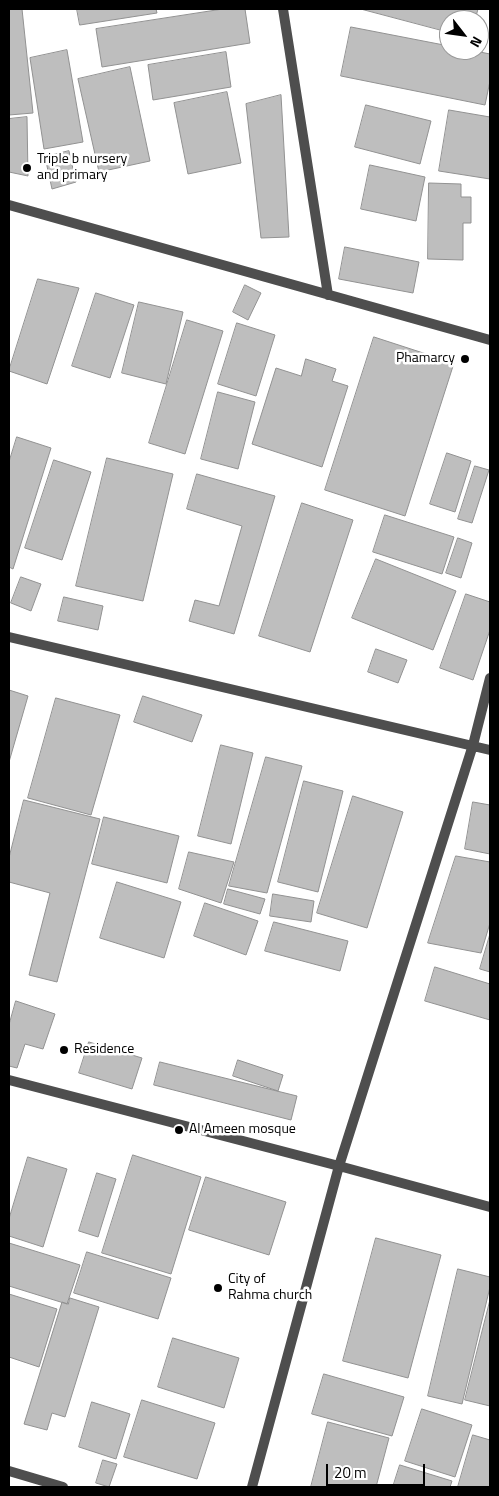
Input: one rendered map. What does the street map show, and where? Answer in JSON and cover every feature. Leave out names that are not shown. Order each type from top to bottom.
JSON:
[{"type":"street","points":[[283,9],[328,295]]},
{"type":"street","points":[[9,205],[490,340]]},
{"type":"street","points":[[9,637],[490,750]]},
{"type":"street","points":[[252,1487],[339,1166],[473,745],[490,678]]},
{"type":"street","points":[[9,1080],[490,1207]]},
{"type":"street","points":[[9,1471],[63,1487]]},
{"type":"building","points":[[9,9],[22,9],[33,113],[9,115]]},
{"type":"building","points":[[77,9],[156,9],[157,13],[80,25]]},
{"type":"building","points":[[223,9],[245,9],[250,43],[102,67],[96,29]]},
{"type":"building","points":[[361,9],[478,9],[439,10],[439,29]]},
{"type":"building","points":[[351,27],[439,44],[439,60],[489,60],[490,54],[490,81],[485,105],[341,76]]},
{"type":"building","points":[[67,50],[83,142],[44,149],[30,58]]},
{"type":"building","points":[[226,52],[231,87],[153,100],[148,65]]},
{"type":"building","points":[[130,67],[150,161],[99,172],[78,79]]},
{"type":"building","points":[[227,92],[241,163],[188,174],[174,103]]},
{"type":"building","points":[[281,95],[289,237],[261,238],[246,104]]},
{"type":"building","points":[[366,105],[431,121],[420,164],[355,147]]},
{"type":"building","points":[[449,110],[490,117],[490,179],[439,171]]},
{"type":"building","points":[[27,117],[28,176],[9,172],[9,119]]},
{"type":"building","points":[[69,151],[76,182],[52,189],[45,157]]},
{"type":"building","points":[[370,165],[425,177],[416,221],[361,209]]},
{"type":"building","points":[[429,183],[461,184],[461,197],[471,197],[471,223],[463,223],[463,260],[428,259]]},
{"type":"building","points":[[345,247],[419,262],[413,293],[339,279]]},
{"type":"building","points":[[38,279],[79,288],[47,384],[9,371]]},
{"type":"building","points":[[245,285],[261,293],[248,320],[233,312]]},
{"type":"building","points":[[96,293],[134,305],[110,378],[72,366]]},
{"type":"building","points":[[139,302],[183,312],[166,384],[122,373]]},
{"type":"building","points":[[187,320],[223,331],[185,454],[149,443]]},
{"type":"building","points":[[237,323],[275,335],[256,396],[218,384]]},
{"type":"building","points":[[374,337],[454,363],[405,516],[325,490]]},
{"type":"building","points":[[306,359],[336,369],[332,381],[348,386],[322,467],[252,444],[276,368],[301,376]]},
{"type":"building","points":[[218,392],[255,402],[238,469],[201,459]]},
{"type":"building","points":[[17,437],[51,448],[13,569],[9,567],[9,462]]},
{"type":"building","points":[[447,453],[471,461],[455,512],[430,504]]},
{"type":"building","points":[[107,458],[173,474],[143,601],[76,586]]},
{"type":"building","points":[[54,460],[91,472],[62,560],[25,548]]},
{"type":"building","points":[[475,466],[489,470],[472,523],[458,519]]},
{"type":"building","points":[[197,474],[275,496],[234,634],[189,621],[195,600],[219,606],[242,526],[187,509]]},
{"type":"building","points":[[302,503],[353,520],[310,652],[259,636]]},
{"type":"building","points":[[385,515],[454,537],[442,574],[373,552]]},
{"type":"building","points":[[458,538],[472,543],[461,578],[446,573]]},
{"type":"building","points":[[376,559],[456,591],[433,650],[352,618]]},
{"type":"building","points":[[21,577],[41,584],[31,611],[11,603]]},
{"type":"building","points":[[466,594],[490,602],[490,630],[473,680],[440,668]]},
{"type":"building","points":[[64,597],[103,606],[98,630],[58,621]]},
{"type":"building","points":[[376,649],[407,660],[398,683],[368,672]]},
{"type":"building","points":[[9,690],[28,696],[9,762]]},
{"type":"building","points":[[143,696],[202,715],[192,742],[134,722]]},
{"type":"building","points":[[56,698],[120,715],[91,815],[28,798]]},
{"type":"building","points":[[221,745],[253,753],[231,844],[198,836]]},
{"type":"building","points":[[266,757],[302,766],[267,893],[229,886]]},
{"type":"building","points":[[304,781],[343,791],[318,892],[278,882]]},
{"type":"building","points":[[353,796],[403,812],[367,928],[317,913]]},
{"type":"building","points":[[24,800],[100,819],[57,982],[29,975],[50,893],[9,882],[9,858]]},
{"type":"building","points":[[473,802],[490,805],[490,854],[465,849]]},
{"type":"building","points":[[104,817],[179,836],[167,883],[92,864]]},
{"type":"building","points":[[189,852],[234,862],[221,903],[179,889]]},
{"type":"building","points":[[456,856],[490,862],[490,923],[481,953],[428,943]]},
{"type":"building","points":[[117,882],[181,902],[164,958],[100,938]]},
{"type":"building","points":[[228,889],[265,899],[260,914],[224,904]]},
{"type":"building","points":[[273,894],[314,901],[311,922],[270,916]]},
{"type":"building","points":[[205,903],[258,921],[246,955],[194,936]]},
{"type":"building","points":[[274,922],[348,941],[340,971],[265,951]]},
{"type":"building","points":[[490,934],[490,972],[480,969]]},
{"type":"building","points":[[435,967],[490,984],[490,1020],[425,1001]]},
{"type":"building","points":[[16,1001],[55,1014],[43,1049],[25,1044],[17,1068],[9,1066],[9,1025]]},
{"type":"building","points":[[89,1042],[142,1058],[132,1089],[79,1073]]},
{"type":"building","points":[[238,1060],[283,1075],[278,1091],[233,1076]]},
{"type":"building","points":[[160,1062],[297,1096],[291,1120],[154,1085]]},
{"type":"building","points":[[133,1155],[201,1177],[171,1274],[102,1253]]},
{"type":"building","points":[[28,1157],[67,1169],[43,1247],[9,1236],[9,1219]]},
{"type":"building","points":[[97,1173],[116,1179],[98,1237],[79,1231]]},
{"type":"building","points":[[206,1177],[286,1202],[269,1255],[189,1230]]},
{"type":"building","points":[[376,1238],[441,1255],[408,1378],[343,1361]]},
{"type":"building","points":[[9,1243],[80,1265],[67,1304],[9,1286]]},
{"type":"building","points":[[87,1252],[171,1278],[158,1319],[74,1293]]},
{"type":"building","points":[[458,1269],[490,1277],[490,1287],[462,1404],[428,1396]]},
{"type":"building","points":[[9,1294],[57,1309],[39,1367],[9,1357]]},
{"type":"building","points":[[70,1298],[99,1307],[65,1417],[52,1413],[47,1430],[24,1424],[62,1302],[68,1304]]},
{"type":"building","points":[[490,1300],[490,1406],[465,1400]]},
{"type":"building","points":[[173,1338],[239,1358],[224,1408],[158,1387]]},
{"type":"building","points":[[324,1374],[404,1397],[392,1436],[312,1414]]},
{"type":"building","points":[[142,1400],[215,1423],[197,1479],[124,1457]]},
{"type":"building","points":[[92,1402],[130,1414],[116,1459],[79,1447]]},
{"type":"building","points":[[422,1409],[472,1425],[455,1477],[405,1461]]},
{"type":"building","points":[[328,1422],[389,1438],[376,1487],[311,1487]]},
{"type":"building","points":[[473,1435],[490,1440],[490,1487],[458,1487]]},
{"type":"building","points":[[103,1460],[117,1464],[109,1487],[96,1483]]},
{"type":"building","points":[[400,1465],[452,1481],[450,1487],[393,1487]]},
{"type":"place","name":"Triple b nursery and primary","points":[[27,168]]},
{"type":"place","name":"Phamarcy","points":[[465,359]]},
{"type":"place","name":"Residence","points":[[64,1050]]},
{"type":"place","name":"Al Ameen mosque","points":[[179,1130]]},
{"type":"place","name":"City of Rahma church","points":[[218,1288]]}]
